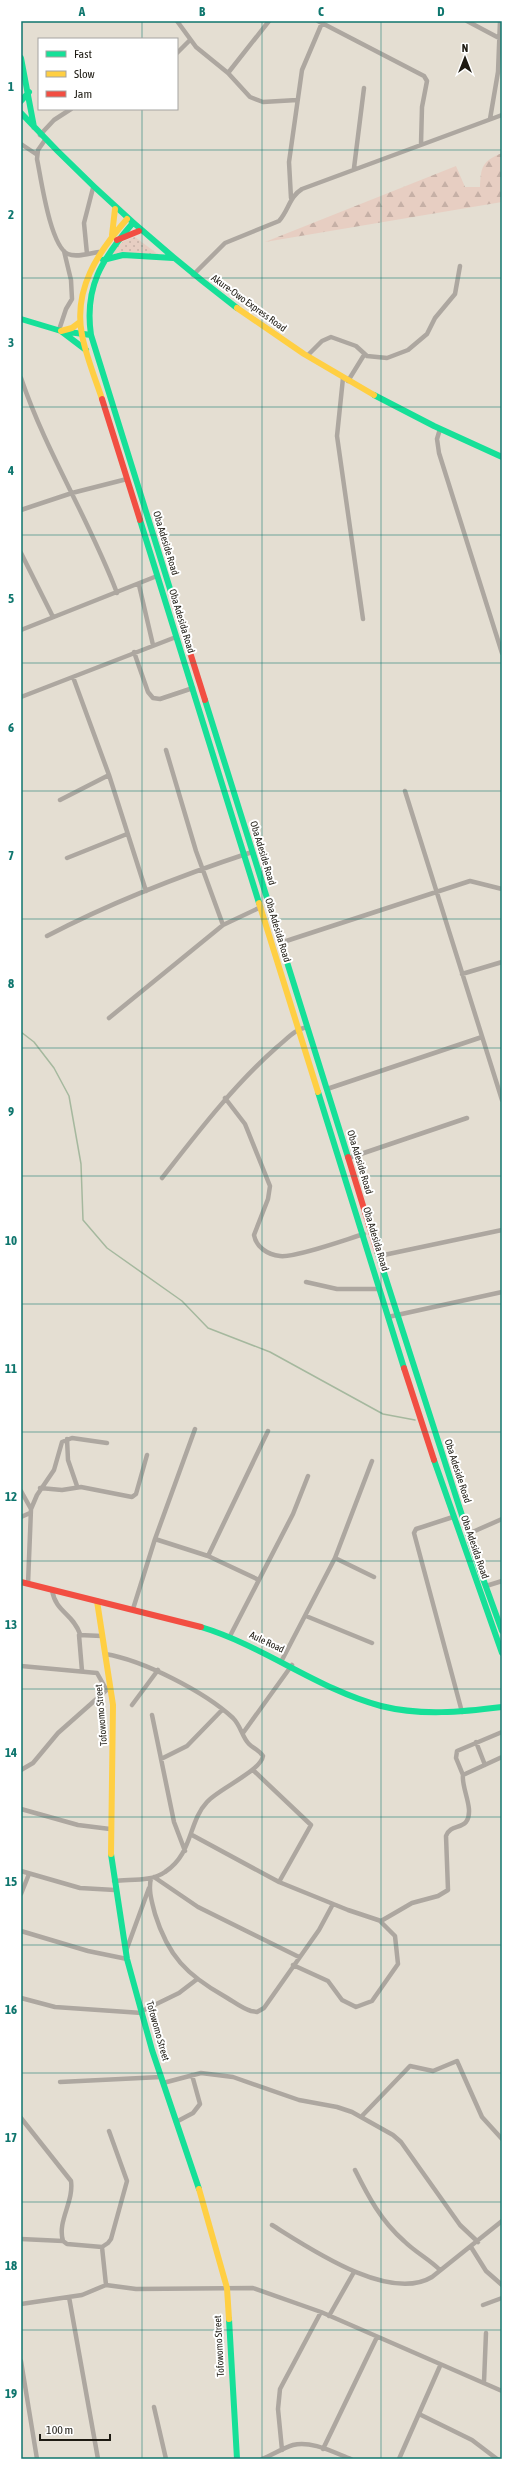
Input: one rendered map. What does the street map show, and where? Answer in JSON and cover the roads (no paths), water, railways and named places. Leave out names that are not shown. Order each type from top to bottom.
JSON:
[{"type":"main road","points":[[21,58],[29,92],[35,129]]},
{"type":"main road","points":[[21,101],[29,92]]},
{"type":"main road","name":"Akure-Owo Express Road","points":[[21,113],[40,135],[92,188],[140,231],[193,275],[266,328],[345,379],[440,429],[502,457]]},
{"type":"main road","points":[[112,234],[116,222],[115,209]]},
{"type":"main road","name":"Oba Adesida Road","points":[[129,221],[112,234],[99,252],[85,278],[80,302],[80,322],[86,351],[364,1234],[388,1317],[453,1517],[502,1653]]},
{"type":"main road","name":"Oba Adeside Road","points":[[129,221],[103,260],[95,276],[89,298],[88,319],[91,335],[397,1314],[452,1486],[502,1630]]},
{"type":"main road","points":[[117,240],[140,231]]},
{"type":"main road","points":[[103,260],[123,255],[173,258]]},
{"type":"main road","points":[[21,319],[60,330],[82,335],[91,335]]},
{"type":"main road","points":[[60,330],[72,328],[80,322]]},
{"type":"main road","points":[[60,330],[86,351]]},
{"type":"main road","points":[[206,729],[213,727]]},
{"type":"main road","points":[[444,1490],[452,1486]]},
{"type":"main road","name":"Aule Road","points":[[21,1582],[133,1609],[230,1636],[282,1660],[357,1698],[382,1706],[406,1711],[462,1712],[502,1707]]},
{"type":"main road","name":"Tofowomo Street","points":[[97,1601],[105,1654],[114,1759],[110,1829],[115,1890],[126,1951],[160,2077],[206,2210],[227,2288],[237,2459]]},
{"type":"street","points":[[177,21],[190,40],[228,73],[241,89],[256,100],[297,100]]},
{"type":"street","points":[[228,73],[269,21]]},
{"type":"street","points":[[467,21],[498,38]]},
{"type":"street","points":[[490,119],[498,72],[498,38],[500,21]]},
{"type":"street","points":[[193,275],[225,243],[279,221],[284,216],[291,198],[289,162],[303,64],[320,22],[426,78],[421,144]]},
{"type":"street","points":[[178,52],[190,40]]},
{"type":"street","points":[[354,168],[364,88]]},
{"type":"street","points":[[40,135],[54,120],[69,110]]},
{"type":"street","points":[[291,198],[302,189],[354,168],[502,115]]},
{"type":"street","points":[[36,154],[45,140]]},
{"type":"street","points":[[21,144],[36,154],[50,218],[55,236],[64,251],[71,280],[72,299],[66,309],[60,330]]},
{"type":"street","points":[[87,254],[84,223],[92,188]]},
{"type":"street","points":[[64,251],[74,256],[99,252]]},
{"type":"street","points":[[308,355],[322,341],[331,337],[356,346],[364,355],[387,358],[396,356],[408,350],[427,334],[435,318],[455,294],[460,266]]},
{"type":"street","points":[[363,619],[337,436],[345,379],[364,355]]},
{"type":"street","points":[[21,378],[72,493],[97,542],[117,592]]},
{"type":"street","points":[[440,429],[437,439],[439,453],[502,653]]},
{"type":"street","points":[[21,510],[72,493],[127,479]]},
{"type":"street","points":[[21,553],[53,617]]},
{"type":"street","points":[[21,630],[157,576]]},
{"type":"street","points":[[139,584],[153,645]]},
{"type":"street","points":[[21,697],[176,637]]},
{"type":"street","points":[[134,652],[148,692],[153,698],[160,699],[193,688]]},
{"type":"street","points":[[73,677],[109,775],[146,891]]},
{"type":"street","points":[[166,750],[203,869],[223,925]]},
{"type":"street","points":[[60,800],[109,775]]},
{"type":"street","points":[[405,791],[502,1100]]},
{"type":"street","points":[[67,858],[127,834]]},
{"type":"street","points":[[47,936],[85,916],[146,891],[252,852]]},
{"type":"street","points":[[280,940],[436,893],[470,881],[502,889]]},
{"type":"street","points":[[109,1018],[223,925],[261,907]]},
{"type":"street","points":[[462,974],[502,962]]},
{"type":"street","points":[[162,1178],[225,1098],[265,1058],[299,1028],[307,1026]]},
{"type":"street","points":[[327,1089],[482,1038]]},
{"type":"street","points":[[225,1098],[245,1124],[270,1186],[268,1199],[254,1235],[258,1246],[267,1252],[286,1256],[364,1234]]},
{"type":"street","points":[[349,1158],[466,1118]]},
{"type":"street","points":[[379,1256],[502,1230]]},
{"type":"street","points":[[306,1282],[338,1289],[380,1290]]},
{"type":"street","points":[[388,1317],[502,1292]]},
{"type":"street","points":[[133,1609],[155,1540],[195,1429]]},
{"type":"street","points":[[208,1556],[268,1431]]},
{"type":"street","points":[[67,1438],[68,1460],[77,1486]]},
{"type":"street","points":[[28,1584],[30,1511],[40,1488],[54,1470],[62,1442],[67,1438],[107,1443]]},
{"type":"street","points":[[40,1488],[62,1490],[77,1486],[134,1496],[147,1455]]},
{"type":"street","points":[[282,1660],[335,1558],[372,1461]]},
{"type":"street","points":[[230,1636],[293,1514],[308,1476]]},
{"type":"street","points":[[21,1491],[30,1511]]},
{"type":"street","points":[[21,1517],[30,1511]]},
{"type":"street","points":[[453,1517],[416,1529],[414,1533],[462,1712]]},
{"type":"street","points":[[468,1534],[502,1519]]},
{"type":"street","points":[[155,1540],[208,1556],[259,1580]]},
{"type":"street","points":[[335,1558],[374,1577]]},
{"type":"street","points":[[486,1586],[502,1581]]},
{"type":"street","points":[[52,1590],[57,1606],[74,1620],[80,1634],[78,1641],[82,1671]]},
{"type":"street","points":[[306,1616],[372,1643]]},
{"type":"street","points":[[80,1634],[102,1636]]},
{"type":"street","points":[[105,1654],[129,1659],[158,1670],[222,1710],[238,1724],[249,1744],[263,1756],[253,1770],[218,1792],[205,1803],[185,1851],[166,1872],[152,1878],[114,1881]]},
{"type":"street","points":[[243,1733],[292,1665]]},
{"type":"street","points":[[21,1666],[82,1671],[98,1674],[108,1688],[58,1733],[33,1763],[21,1770]]},
{"type":"street","points":[[132,1705],[158,1670]]},
{"type":"street","points":[[161,1759],[188,1746],[222,1710]]},
{"type":"street","points":[[152,1714],[174,1822],[185,1851]]},
{"type":"street","points":[[380,1921],[412,1903],[438,1896],[448,1890],[446,1836],[450,1829],[463,1824],[467,1819],[467,1795],[463,1775],[455,1754],[459,1749],[501,1734]]},
{"type":"street","points":[[476,1742],[485,1765]]},
{"type":"street","points":[[463,1775],[502,1757]]},
{"type":"street","points":[[253,1770],[310,1825],[279,1882]]},
{"type":"street","points":[[21,1809],[78,1825],[110,1829]]},
{"type":"street","points":[[192,1834],[279,1882],[380,1921],[395,1936],[398,1964],[376,1996],[367,2004],[356,2007],[345,2002],[328,1981],[293,1965]]},
{"type":"street","points":[[21,1871],[80,1888],[115,1890]]},
{"type":"street","points":[[21,1894],[29,1874]]},
{"type":"street","points":[[126,1951],[152,1878]]},
{"type":"street","points":[[152,1878],[198,1907],[299,1957]]},
{"type":"street","points":[[149,1888],[165,1942],[174,1956],[196,1980],[247,2010],[257,2012],[264,2008],[319,1930],[333,1904]]},
{"type":"street","points":[[21,1931],[88,1951],[128,1959]]},
{"type":"street","points":[[21,1998],[55,2007],[142,2012],[188,1988],[196,1980]]},
{"type":"street","points":[[361,2117],[410,2066],[433,2071],[457,2061],[482,2117],[502,2139]]},
{"type":"street","points":[[163,2083],[192,2075],[211,2073],[233,2077],[299,2100],[337,2107],[361,2117],[393,2135],[401,2142],[460,2225],[478,2242]]},
{"type":"street","points":[[176,2122],[193,2113],[200,2104],[192,2075]]},
{"type":"street","points":[[60,2082],[160,2077]]},
{"type":"street","points":[[21,2118],[71,2182],[71,2193],[61,2229],[62,2241]]},
{"type":"street","points":[[21,2239],[62,2241],[67,2244],[102,2247],[108,2243],[111,2239],[127,2181],[109,2131]]},
{"type":"street","points":[[355,2170],[371,2202],[384,2221],[405,2243],[440,2270]]},
{"type":"street","points":[[272,2225],[354,2272],[408,2284],[424,2282],[478,2242],[502,2221]]},
{"type":"street","points":[[102,2247],[106,2286]]},
{"type":"street","points":[[471,2247],[486,2271],[502,2285]]},
{"type":"street","points":[[329,2316],[354,2272]]},
{"type":"street","points":[[21,2304],[69,2298],[106,2286],[136,2290],[253,2288],[321,2312],[440,2366],[484,2382],[502,2391]]},
{"type":"street","points":[[69,2298],[98,2459]]},
{"type":"street","points":[[483,2305],[502,2298]]},
{"type":"street","points":[[282,2450],[278,2404],[280,2389],[321,2312]]},
{"type":"street","points":[[484,2382],[486,2333]]},
{"type":"street","points":[[323,2448],[377,2337]]},
{"type":"street","points":[[21,2361],[37,2459]]},
{"type":"street","points":[[399,2459],[440,2366]]},
{"type":"street","points":[[154,2407],[166,2459]]},
{"type":"street","points":[[419,2414],[472,2440],[497,2459]]},
{"type":"street","points":[[262,2459],[295,2444],[323,2448],[351,2459]]},
{"type":"waterway","points":[[21,1032],[34,1042],[54,1068],[69,1096],[81,1164],[83,1220],[107,1248],[182,1301],[208,1328],[270,1352],[383,1414],[415,1420]]}]
